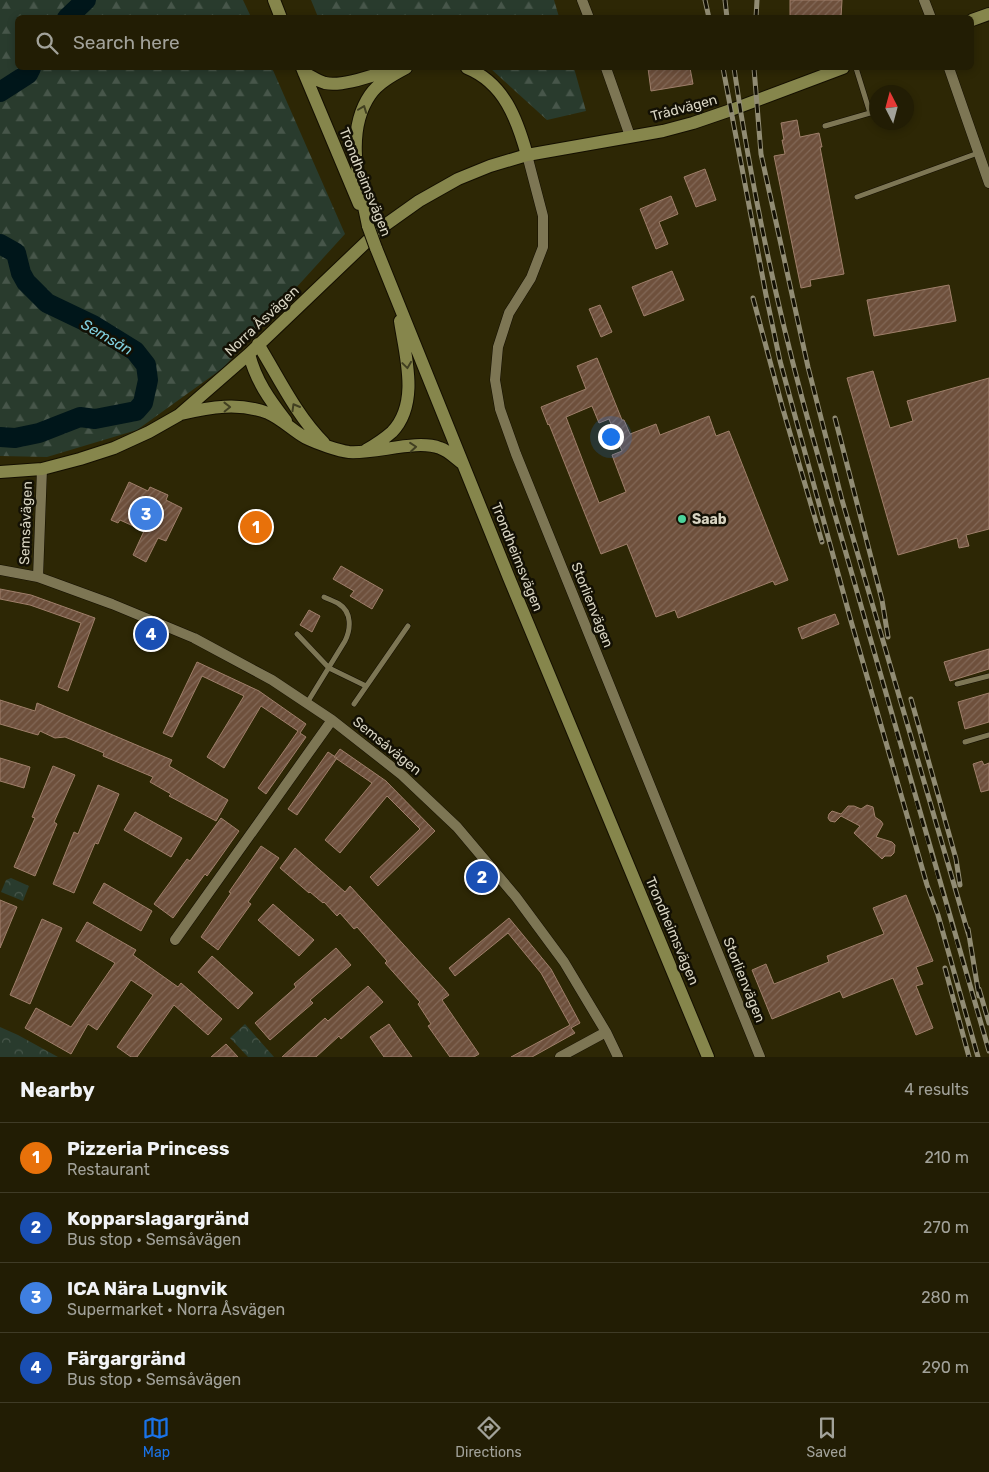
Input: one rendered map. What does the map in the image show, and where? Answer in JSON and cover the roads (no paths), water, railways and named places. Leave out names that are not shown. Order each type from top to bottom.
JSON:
[{"type":"main road","points":[[274,0],[280,15]]},
{"type":"main road","points":[[974,19],[989,14]]},
{"type":"main road","points":[[303,70],[324,83],[336,84],[390,70]]},
{"type":"main road","name":"Trondheimsvägen","points":[[303,70],[368,226],[396,300],[509,578],[708,1057]]},
{"type":"main road","points":[[368,226],[357,164],[356,142],[358,125],[363,107],[370,94],[403,70]]},
{"type":"main road","points":[[472,70],[478,72],[507,101],[520,128],[527,155]]},
{"type":"main road","name":"Trådvägen","points":[[527,155],[663,131],[693,123],[838,70]]},
{"type":"main road","name":"Norra Åsvägen","points":[[0,472],[42,469],[114,448],[149,432],[179,414],[249,354],[381,228],[419,201],[458,179],[490,166],[527,155]]},
{"type":"main road","points":[[364,451],[393,431],[407,405],[408,371],[396,300]]},
{"type":"main road","points":[[258,344],[300,415],[312,432],[326,445]]},
{"type":"main road","points":[[249,354],[255,376],[291,427]]},
{"type":"main road","points":[[179,414],[206,408],[237,407],[268,413],[306,438],[336,450],[350,452],[428,446],[440,448],[452,455],[464,466]]},
{"type":"street","points":[[582,0],[587,15]]},
{"type":"street","points":[[924,0],[930,15]]},
{"type":"street","points":[[607,70],[630,136]]},
{"type":"street","points":[[950,70],[989,182]]},
{"type":"street","name":"Storlienvägen","points":[[527,155],[543,216],[542,247],[531,278],[508,313],[498,347],[496,380],[500,409],[523,472],[760,1057]]},
{"type":"street","name":"Semsåvägen","points":[[38,577],[42,469]]},
{"type":"street","name":"Semsåvägen","points":[[0,570],[38,577],[112,604],[194,638],[272,680],[332,720],[402,775],[457,827],[516,897],[564,962],[606,1032],[618,1057]]},
{"type":"street","points":[[175,940],[332,720]]},
{"type":"street","points":[[560,1057],[606,1032]]},
{"type":"lane","points":[[825,126],[870,112],[857,70]]},
{"type":"lane","points":[[857,197],[978,153]]},
{"type":"lane","points":[[307,704],[349,634],[349,619],[345,611],[340,605],[324,597]]},
{"type":"lane","points":[[354,704],[408,626]]},
{"type":"lane","points":[[297,634],[329,668],[366,686]]},
{"type":"lane","points":[[957,684],[989,676]]},
{"type":"lane","points":[[965,742],[989,735]]},
{"type":"waterway","name":"Semsån","points":[[70,15],[86,0]]},
{"type":"waterway","name":"Semsån","points":[[0,92],[28,74],[30,70]]},
{"type":"waterway","name":"Semsån","points":[[0,244],[16,253],[21,273],[26,282],[47,303],[93,325],[135,351],[146,365],[148,380],[143,403],[136,411],[95,419],[80,417],[39,433],[15,438],[0,437]]},
{"type":"railway","points":[[705,0],[708,15]]},
{"type":"railway","points":[[725,0],[727,15]]},
{"type":"railway","points":[[756,15],[757,0]]},
{"type":"railway","points":[[723,70],[780,361],[851,621],[978,1057]]},
{"type":"railway","points":[[734,70],[747,151],[763,233],[781,316],[802,398],[989,1051]]},
{"type":"railway","points":[[754,70],[761,154],[808,367],[842,500],[969,936]]},
{"type":"railway","points":[[753,298],[822,542]]},
{"type":"railway","points":[[835,418],[882,600],[888,637]]},
{"type":"railway","points":[[911,699],[956,859],[960,885]]},
{"type":"railway","points":[[968,929],[979,996]]},
{"type":"railway","points":[[945,968],[969,1057]]},
{"type":"railway","points":[[979,989],[989,1023]]},
{"type":"place","name":"ICA Nära Lugnvik","points":[[146,514]]},
{"type":"place","name":"Saab","points":[[682,519]]},
{"type":"place","name":"Pizzeria Princess","points":[[256,527]]},
{"type":"place","name":"Färgargränd","points":[[151,634]]},
{"type":"place","name":"Kopparslagargränd","points":[[482,877]]}]
